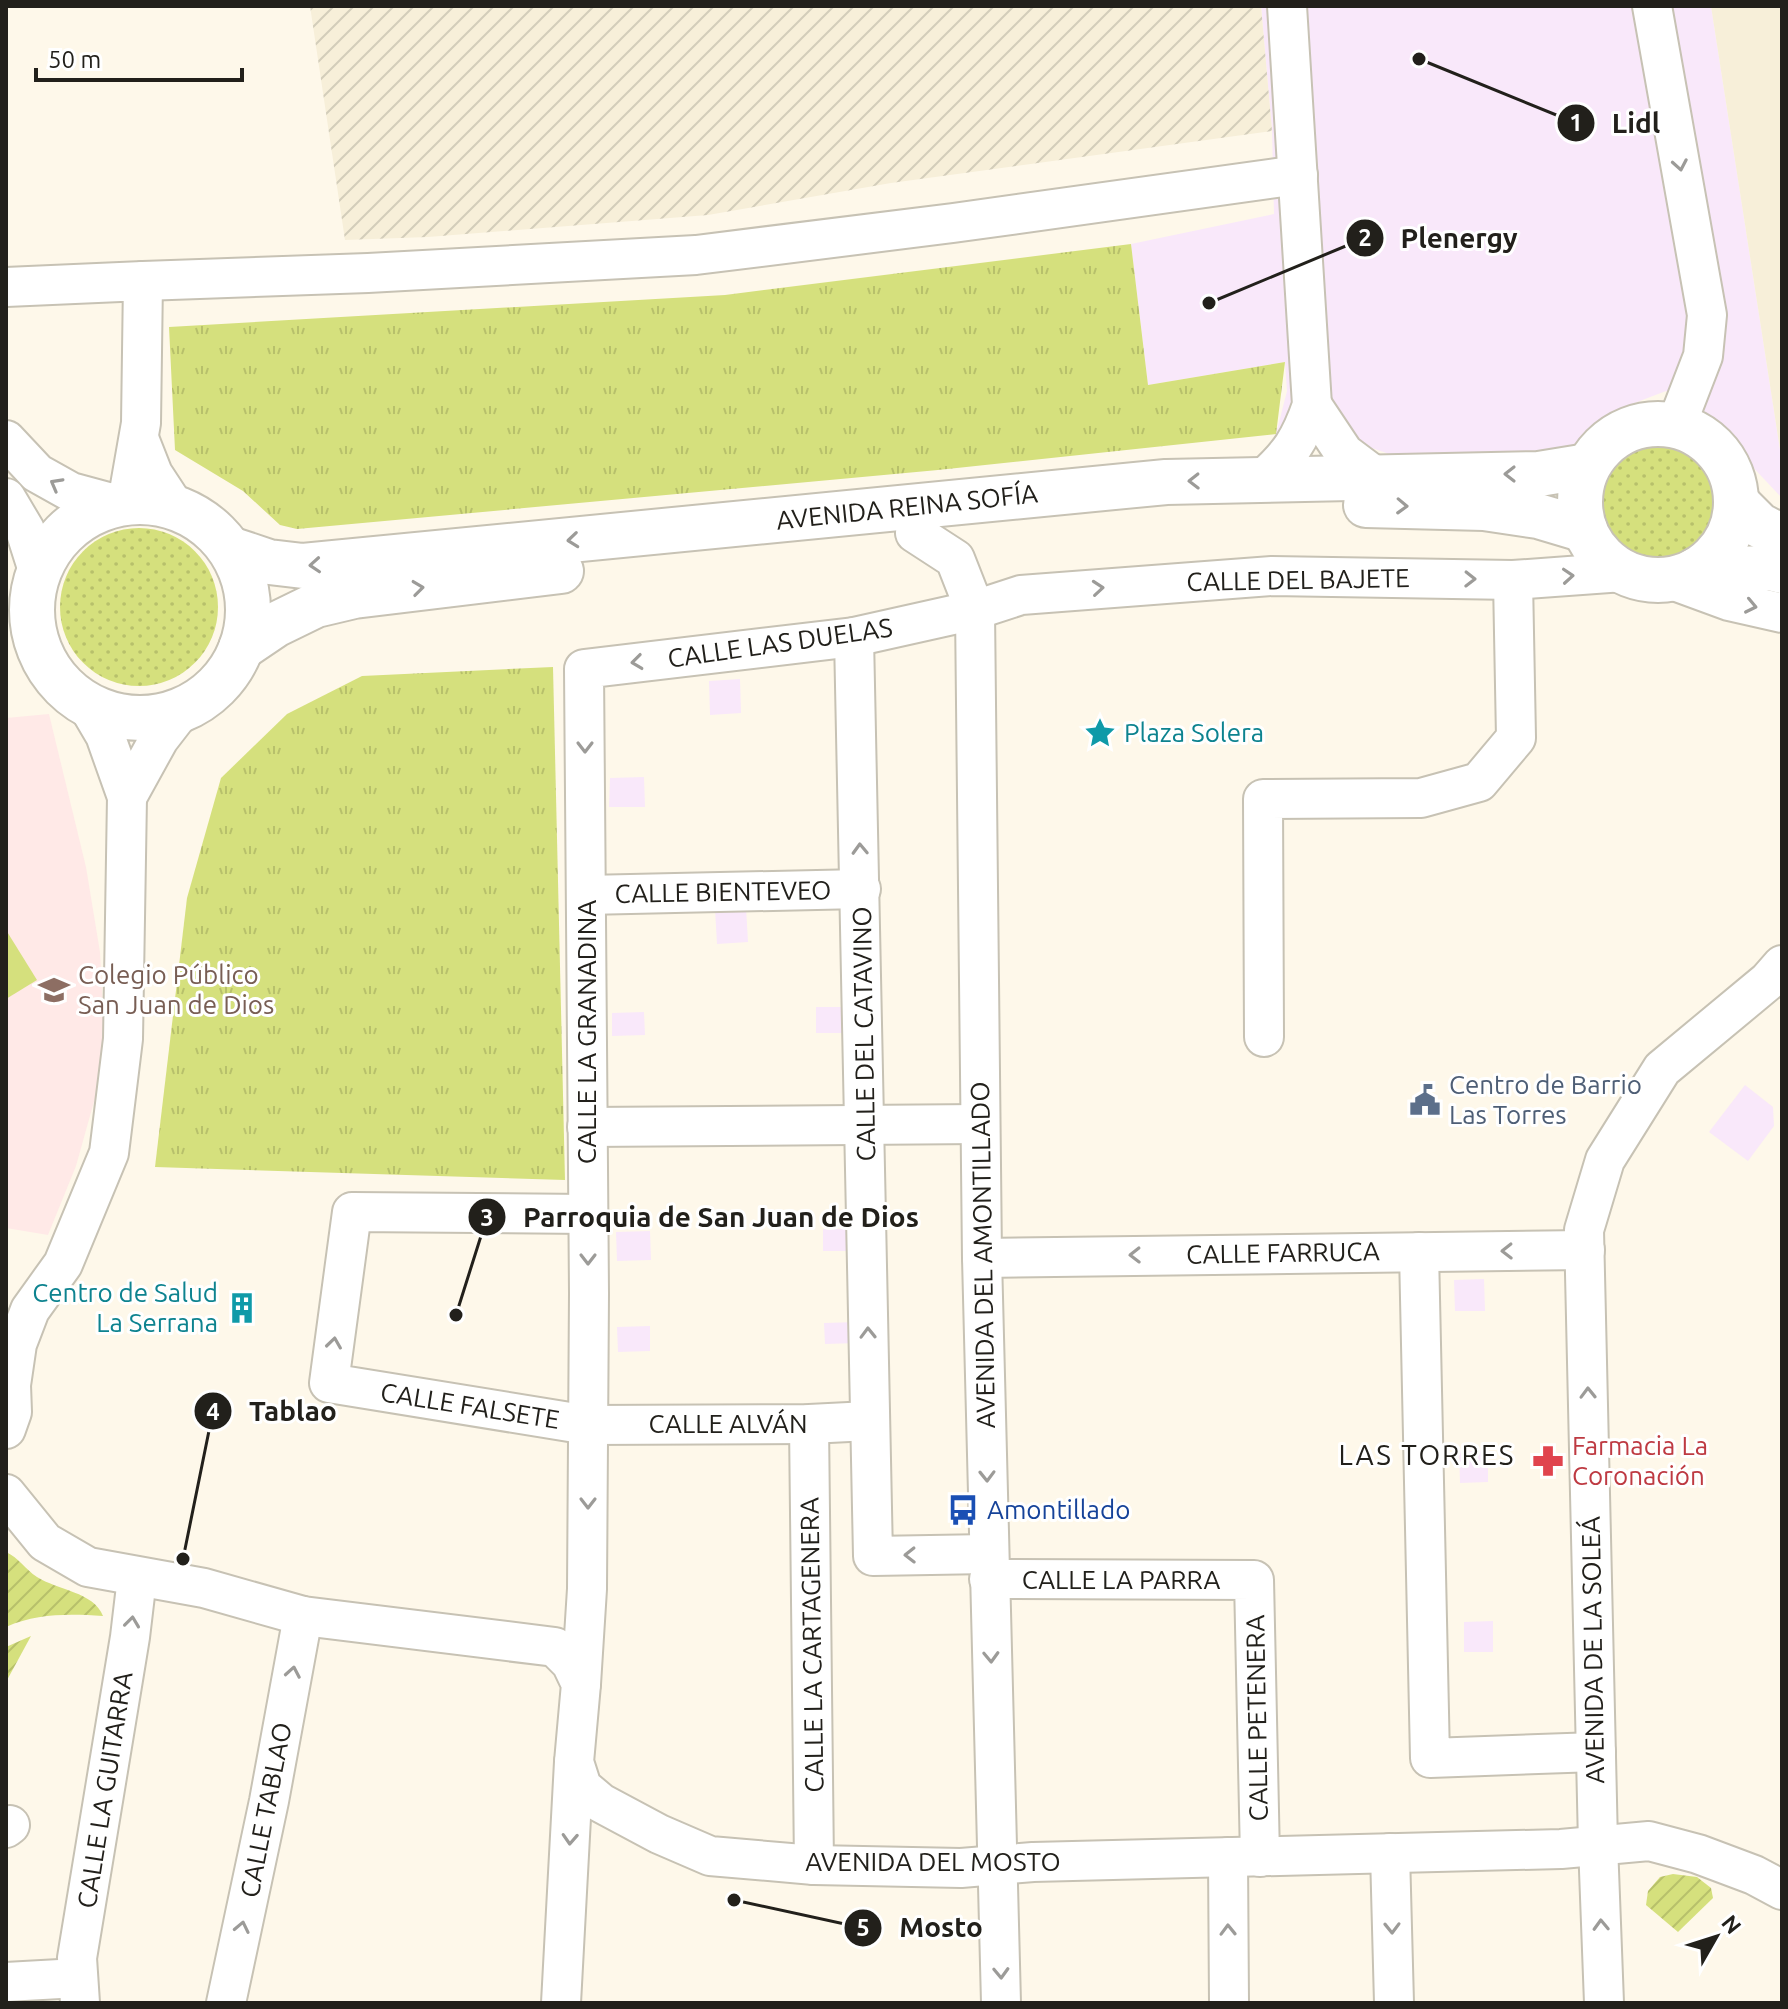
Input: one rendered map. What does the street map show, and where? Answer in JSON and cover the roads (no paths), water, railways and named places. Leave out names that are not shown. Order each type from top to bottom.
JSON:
[{"type":"main road","points":[[1682,575],[1712,558],[1725,542],[1733,523],[1736,502],[1732,476],[1719,454],[1700,436],[1676,426],[1655,424],[1634,427],[1607,443],[1588,466],[1580,509],[1585,530],[1601,554],[1623,572],[1645,579],[1770,568],[1782,571]]},
{"type":"main road","name":"AVENIDA REINA SOFÍA","points":[[230,549],[269,562],[303,566],[1150,483],[1539,474],[1588,466]]},
{"type":"main road","name":"AVENIDA REINA SOFÍA","points":[[137,501],[174,506],[207,524],[230,549],[245,581],[248,615],[241,648],[225,678],[199,701],[168,715],[134,718],[100,710],[71,692],[46,664],[34,629],[33,591],[27,582],[69,527],[101,508],[137,501]]},
{"type":"main road","points":[[1736,502],[1759,525],[1782,537]]},
{"type":"main road","name":"AVENIDA REINA SOFÍA","points":[[241,648],[275,625],[316,605],[354,596],[724,550],[1094,516],[1345,504],[1484,508],[1538,516],[1585,530]]},
{"type":"main road","name":"AVENIDA REINA SOFÍA","points":[[6,647],[46,664]]},
{"type":"street","points":[[1262,480],[1285,459],[1300,439],[1312,405],[1287,6]]},
{"type":"street","points":[[1652,6],[1707,315],[1703,356],[1676,426]]},
{"type":"street","points":[[6,287],[368,273],[696,255],[1298,175]]},
{"type":"street","points":[[6,440],[37,473],[71,492],[123,504],[140,441],[143,281]]},
{"type":"street","points":[[1312,405],[1344,453],[1376,477]]},
{"type":"street","points":[[140,441],[153,474],[174,506]]},
{"type":"street","points":[[6,498],[25,530],[27,582]]},
{"type":"street","name":"AVENIDA DEL AMONTILLADO","points":[[915,533],[955,559],[975,610],[982,1258],[1001,2003]]},
{"type":"street","name":"CALLE DEL BAJETE","points":[[975,610],[1021,595],[1257,577],[1513,580],[1623,572]]},
{"type":"street","points":[[1682,575],[1729,601],[1782,613]]},
{"type":"street","points":[[1264,1037],[1263,799],[1421,798],[1479,782],[1516,738],[1513,580]]},
{"type":"street","name":"CALLE LAS DUELAS","points":[[584,669],[854,637],[975,610]]},
{"type":"street","name":"CALLE DEL CATAVINO","points":[[854,637],[873,1556],[988,1567]]},
{"type":"street","name":"CALLE LA GRANADINA","points":[[581,1684],[587,1589],[588,1425],[584,669]]},
{"type":"street","points":[[6,1429],[12,1412],[9,1379],[17,1344],[18,1316],[63,1264],[109,1153],[123,1039],[127,797],[105,735],[85,701]]},
{"type":"street","points":[[127,797],[159,739],[183,708]]},
{"type":"street","name":"CALLE BIENTEVEO","points":[[586,895],[861,889]]},
{"type":"street","name":"AVENIDA DE LA SOLEÁ","points":[[1604,2003],[1584,1230],[1605,1160],[1662,1069],[1777,976]]},
{"type":"street","points":[[587,1127],[980,1124]]},
{"type":"street","name":"CALLE FALSETE","points":[[588,1214],[352,1212],[329,1383],[588,1425]]},
{"type":"street","name":"CALLE FARRUCA","points":[[982,1258],[1585,1250]]},
{"type":"street","points":[[1419,1252],[1430,1758],[1596,1752]]},
{"type":"street","name":"CALLE ALVÁN","points":[[588,1425],[869,1421]]},
{"type":"street","name":"CALLE LA CARTAGENERA","points":[[809,1424],[814,1865]]},
{"type":"street","points":[[8,1488],[45,1542],[88,1567],[204,1588],[303,1616],[555,1647],[571,1663],[581,1684],[561,2003]]},
{"type":"street","name":"CALLE LA PARRA","points":[[988,1567],[1254,1580]]},
{"type":"street","name":"CALLE LA GUITARRA","points":[[79,1990],[77,1958],[137,1578]]},
{"type":"street","name":"CALLE PETENERA","points":[[1229,2003],[1244,1857],[1254,1580]]},
{"type":"street","name":"CALLE TABLAO","points":[[226,2003],[269,1801],[303,1616]]},
{"type":"street","name":"AVENIDA DEL MOSTO","points":[[574,1762],[582,1787],[601,1803],[659,1834],[710,1856],[814,1865],[961,1868],[998,1864],[1561,1849],[1649,1841],[1698,1854],[1754,1875],[1782,1890]]},
{"type":"street","points":[[1390,1853],[1394,2003]]},
{"type":"street","points":[[6,1982],[79,1990]]},
{"type":"place","name":"Lidl","points":[[1419,59]]},
{"type":"place","name":"Plenergy","points":[[1209,303]]},
{"type":"place","name":"Plaza Solera","points":[[1100,733]]},
{"type":"place","name":"Colegio Público San Juan de Dios","points":[[54,990]]},
{"type":"place","name":"Centro de Barrio Las Torres","points":[[1425,1100]]},
{"type":"place","name":"Centro de Salud La Serrana","points":[[242,1308]]},
{"type":"place","name":"Parroquia de San Juan de Dios","points":[[456,1315]]},
{"type":"place","name":"Farmacia La Coronación","points":[[1548,1461]]},
{"type":"place","name":"Amontillado","points":[[963,1510]]},
{"type":"place","name":"Tablao","points":[[183,1559]]},
{"type":"place","name":"Mosto","points":[[734,1900]]},
{"type":"district","name":"LAS TORRES","points":[[1427,1455]]}]
